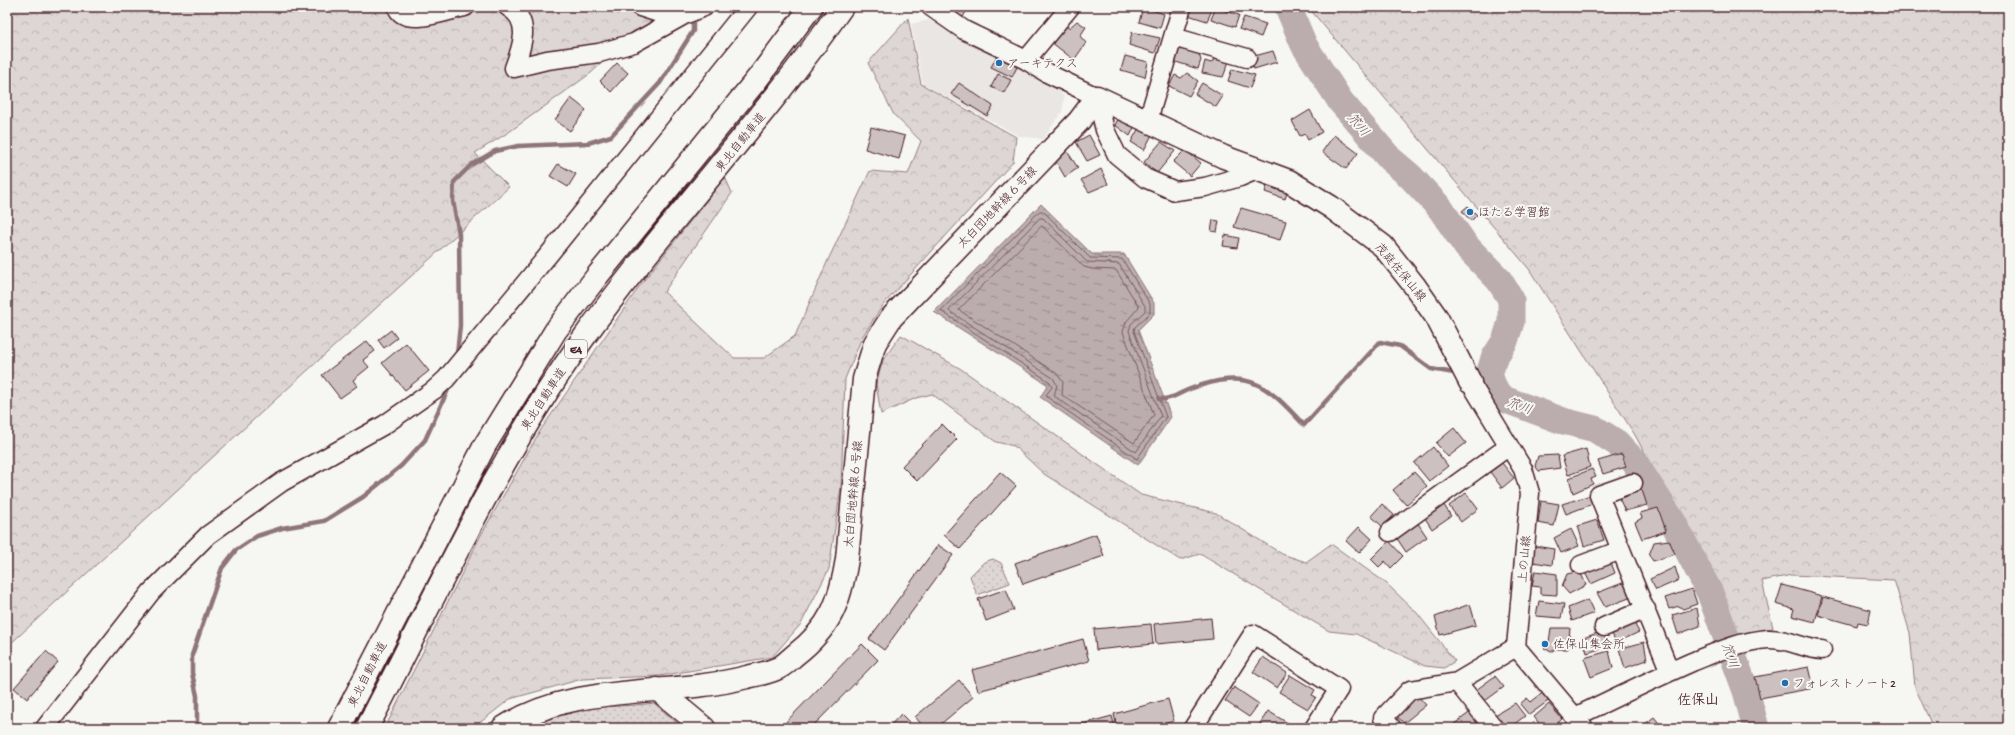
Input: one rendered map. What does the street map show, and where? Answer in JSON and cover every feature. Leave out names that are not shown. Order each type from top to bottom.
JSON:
[{"type":"main road","name":"東北自動車道","points":[[339,728],[482,452],[552,337],[598,275],[753,84],[811,7]]},
{"type":"main road","name":"東北自動車道","points":[[367,728],[480,508],[510,452],[543,398],[579,344],[616,295],[777,95],[842,7]]},
{"type":"main road","name":"茂庭佐保山線","points":[[1097,97],[1224,157],[1259,169],[1295,184],[1331,207],[1382,246],[1414,284],[1437,318],[1470,382]]},
{"type":"main road","name":"太白団地幹線６号線","points":[[503,728],[540,708],[586,697],[657,689],[722,684],[777,669],[818,634],[831,616],[842,589],[847,559],[864,379],[875,343],[891,318],[1079,121],[1097,97]]},
{"type":"main road","points":[[657,689],[704,728]]},
{"type":"street","points":[[397,7],[399,12],[406,17],[420,18],[465,7]]},
{"type":"street","points":[[508,7],[514,10],[521,18],[523,28],[522,41],[514,68],[547,60],[599,53],[634,43],[692,12]]},
{"type":"street","points":[[640,7],[692,12]]},
{"type":"street","points":[[45,728],[151,592],[208,535],[282,482],[384,425],[434,390],[466,357],[748,7]]},
{"type":"street","name":"茂庭佐保山線","points":[[932,7],[964,30],[1097,97]]},
{"type":"street","points":[[1026,60],[1070,7]]},
{"type":"street","points":[[1148,120],[1182,7]]},
{"type":"street","points":[[1173,37],[1247,58]]},
{"type":"street","points":[[1097,97],[1105,130],[1118,155],[1145,178],[1175,191],[1205,187],[1240,177],[1259,169]]},
{"type":"street","name":"上の山線","points":[[1470,382],[1523,469],[1530,493],[1516,647]]},
{"type":"street","points":[[1390,532],[1509,446]]},
{"type":"street","points":[[1633,483],[1599,495],[1670,672]]},
{"type":"street","points":[[1581,565],[1621,550]]},
{"type":"street","points":[[1604,627],[1646,609]]},
{"type":"street","points":[[1193,728],[1253,634],[1339,689],[1314,728]]},
{"type":"street","points":[[1392,728],[1384,718],[1410,690],[1457,682],[1516,647],[1580,722],[1670,672],[1716,653],[1748,642],[1770,639],[1822,650]]},
{"type":"street","points":[[1457,682],[1494,728]]},
{"type":"shaded area","points":[[929,20],[990,48],[1045,78],[1061,93],[1064,97],[1062,112],[1043,139],[1019,136],[923,84],[911,24]]},
{"type":"green space","points":[[7,7],[684,7],[619,47],[591,73],[509,132],[475,153],[509,187],[7,647]]},
{"type":"green space","points":[[1308,7],[2008,7],[2008,728],[1933,728],[1915,687],[1910,633],[1894,580],[1792,575],[1762,581],[1773,628],[1736,635],[1702,560],[1635,435],[1529,269]]},
{"type":"green space","points":[[908,18],[921,84],[1016,137],[1013,162],[883,305],[862,337],[845,379],[841,487],[829,569],[801,624],[772,657],[659,676],[582,679],[510,699],[473,728],[385,728],[481,535],[540,431],[641,284],[725,177],[732,193],[664,292],[734,358],[764,358],[795,336],[828,260],[870,171],[908,174],[921,141],[894,115],[868,63]]},
{"type":"green space","points":[[901,335],[961,369],[1141,495],[1216,513],[1282,554],[1306,562],[1331,544],[1386,583],[1417,613],[1455,661],[1444,668],[1425,666],[1356,634],[1329,631],[1200,554],[1180,560],[1044,474],[1014,446],[996,442],[932,394],[916,398],[881,414],[876,384],[883,360]]},
{"type":"green space","points":[[993,559],[1001,563],[1010,583],[977,595],[970,576],[984,562]]},
{"type":"green space","points":[[654,703],[683,728],[530,728],[547,719],[575,710]]},
{"type":"water","points":[[1041,204],[1092,254],[1124,254],[1154,303],[1154,314],[1138,330],[1171,417],[1138,465],[1040,397],[1048,385],[934,312]]},
{"type":"building","points":[[961,7],[969,7],[963,17],[957,14]]},
{"type":"building","points":[[1143,7],[1164,14],[1160,28],[1139,22]]},
{"type":"building","points":[[1188,7],[1203,7],[1212,10],[1207,21],[1185,14]]},
{"type":"building","points":[[1216,8],[1239,15],[1235,27],[1211,19]]},
{"type":"building","points":[[1244,17],[1266,24],[1261,37],[1239,29]]},
{"type":"building","points":[[1077,21],[1086,27],[1080,36],[1086,43],[1074,60],[1051,42],[1064,25],[1069,28]]},
{"type":"building","points":[[1132,32],[1160,38],[1155,53],[1129,45]]},
{"type":"building","points":[[1178,49],[1198,52],[1201,60],[1198,69],[1173,61]]},
{"type":"building","points":[[1273,51],[1277,62],[1254,69],[1251,57]]},
{"type":"building","points":[[1220,55],[1230,59],[1223,77],[1202,73],[1205,61],[1211,63]]},
{"type":"building","points":[[997,56],[1017,67],[1012,77],[991,67]]},
{"type":"building","points":[[1125,56],[1148,62],[1145,77],[1121,70]]},
{"type":"building","points":[[617,63],[628,73],[611,92],[600,81]]},
{"type":"building","points":[[1232,69],[1255,75],[1250,88],[1228,81]]},
{"type":"building","points":[[1187,73],[1198,81],[1189,96],[1169,86],[1175,75],[1181,78]]},
{"type":"building","points":[[998,74],[1011,80],[1004,93],[991,87]]},
{"type":"building","points":[[959,83],[993,106],[987,116],[951,94]]},
{"type":"building","points":[[1202,83],[1223,96],[1216,107],[1195,94]]},
{"type":"building","points":[[571,98],[586,110],[570,131],[555,120]]},
{"type":"building","points":[[1310,110],[1322,132],[1308,140],[1305,134],[1300,136],[1292,121]]},
{"type":"building","points":[[1121,114],[1137,121],[1130,136],[1115,125]]},
{"type":"building","points":[[1140,126],[1153,133],[1144,150],[1131,142]]},
{"type":"building","points":[[871,127],[905,136],[899,159],[865,149]]},
{"type":"building","points":[[1089,135],[1100,155],[1087,161],[1076,142]]},
{"type":"building","points":[[1334,135],[1358,153],[1346,169],[1322,152]]},
{"type":"building","points":[[1161,142],[1175,151],[1157,173],[1144,162]]},
{"type":"building","points":[[1185,150],[1201,163],[1190,176],[1173,162]]},
{"type":"building","points":[[1067,151],[1078,168],[1065,177],[1055,160]]},
{"type":"building","points":[[558,164],[576,174],[568,187],[550,176]]},
{"type":"building","points":[[1101,169],[1108,184],[1089,192],[1081,180]]},
{"type":"building","points":[[1267,186],[1287,193],[1285,199],[1265,192]]},
{"type":"building","points":[[1468,206],[1477,215],[1471,221],[1462,211]]},
{"type":"building","points":[[1241,208],[1286,221],[1280,240],[1234,227]]},
{"type":"building","points":[[1213,220],[1219,221],[1217,232],[1211,231]]},
{"type":"building","points":[[1225,235],[1239,238],[1237,248],[1223,246]]},
{"type":"building","points":[[391,330],[397,338],[384,348],[378,340]]},
{"type":"building","points":[[367,341],[375,351],[363,360],[369,367],[353,380],[357,386],[340,398],[322,375]]},
{"type":"building","points":[[406,343],[429,371],[405,390],[382,363]]},
{"type":"building","points":[[942,424],[957,439],[917,481],[902,466]]},
{"type":"building","points":[[1454,428],[1466,443],[1448,457],[1436,443]]},
{"type":"building","points":[[1433,447],[1448,466],[1429,481],[1414,463]]},
{"type":"building","points":[[1586,449],[1590,467],[1568,475],[1562,456]]},
{"type":"building","points":[[1622,454],[1626,467],[1603,474],[1598,461]]},
{"type":"building","points":[[1558,455],[1560,468],[1539,471],[1535,466],[1538,456]]},
{"type":"building","points":[[1502,463],[1514,478],[1502,488],[1490,472]]},
{"type":"building","points":[[1592,469],[1596,477],[1591,479],[1593,484],[1573,493],[1569,478]]},
{"type":"building","points":[[1000,472],[1016,486],[960,549],[944,535]]},
{"type":"building","points":[[1414,472],[1427,486],[1406,505],[1393,490]]},
{"type":"building","points":[[1642,490],[1647,505],[1625,511],[1619,498]]},
{"type":"building","points":[[1466,493],[1478,509],[1461,522],[1449,506]]},
{"type":"building","points":[[1591,495],[1595,503],[1566,514],[1562,504]]},
{"type":"building","points":[[1541,501],[1559,504],[1554,526],[1538,523]]},
{"type":"building","points":[[1442,502],[1451,516],[1432,529],[1423,515]]},
{"type":"building","points":[[1382,504],[1394,515],[1383,527],[1371,516]]},
{"type":"building","points":[[1658,508],[1666,531],[1642,539],[1635,522],[1642,518],[1640,513]]},
{"type":"building","points":[[1597,520],[1604,540],[1584,546],[1578,526]]},
{"type":"building","points":[[1417,522],[1427,537],[1406,552],[1396,537]]},
{"type":"building","points":[[1359,527],[1372,539],[1359,553],[1346,541]]},
{"type":"building","points":[[1571,529],[1579,546],[1561,553],[1554,538]]},
{"type":"building","points":[[1096,534],[1104,556],[1023,584],[1015,563]]},
{"type":"building","points":[[1669,540],[1675,554],[1653,561],[1649,555],[1654,542]]},
{"type":"building","points":[[1389,541],[1403,556],[1391,568],[1385,561],[1379,567],[1371,559]]},
{"type":"building","points":[[938,545],[953,555],[884,650],[869,639]]},
{"type":"building","points":[[1535,546],[1554,549],[1552,565],[1533,562]]},
{"type":"building","points":[[1610,560],[1615,573],[1591,584],[1584,571]]},
{"type":"building","points":[[1675,567],[1679,580],[1656,590],[1650,579]]},
{"type":"building","points":[[1535,571],[1557,574],[1557,595],[1540,594],[1540,587],[1532,586]]},
{"type":"building","points":[[1580,571],[1586,585],[1569,594],[1562,586],[1567,574]]},
{"type":"building","points":[[1625,582],[1632,597],[1605,607],[1597,593]]},
{"type":"building","points":[[1782,585],[1822,596],[1815,622],[1792,616],[1794,609],[1776,604]]},
{"type":"building","points":[[1006,589],[1014,610],[986,621],[978,599]]},
{"type":"building","points":[[1692,589],[1697,604],[1683,609],[1679,606],[1669,609],[1665,598]]},
{"type":"building","points":[[1823,597],[1871,610],[1868,624],[1858,622],[1857,626],[1818,615]]},
{"type":"building","points":[[1588,600],[1594,613],[1572,621],[1568,608]]},
{"type":"building","points":[[1539,601],[1564,604],[1561,618],[1536,616]]},
{"type":"building","points":[[1470,604],[1476,625],[1440,635],[1435,617]]},
{"type":"building","points":[[1697,608],[1700,626],[1678,634],[1672,615]]},
{"type":"building","points":[[1211,618],[1213,639],[1156,644],[1154,624]]},
{"type":"building","points":[[1633,621],[1639,632],[1616,643],[1610,629]]},
{"type":"building","points":[[1151,624],[1153,644],[1096,650],[1094,629]]},
{"type":"building","points":[[1551,628],[1570,628],[1568,649],[1555,649],[1551,652],[1544,648],[1549,642]]},
{"type":"building","points":[[1603,631],[1609,646],[1587,653],[1583,638]]},
{"type":"building","points":[[1083,639],[1089,661],[978,691],[972,670]]},
{"type":"building","points":[[1644,642],[1647,660],[1625,668],[1619,649]]},
{"type":"building","points":[[862,644],[878,660],[811,728],[785,728],[782,726]]},
{"type":"building","points":[[46,651],[58,662],[27,699],[14,688]]},
{"type":"building","points":[[1609,651],[1613,668],[1591,677],[1584,658]]},
{"type":"building","points":[[1263,657],[1287,673],[1277,688],[1253,672]]},
{"type":"building","name":"フォレストノート2","points":[[1809,667],[1814,688],[1760,698],[1755,677]]},
{"type":"building","points":[[1290,675],[1315,690],[1312,695],[1316,697],[1308,709],[1279,692]]},
{"type":"building","points":[[1495,676],[1504,687],[1485,701],[1476,690]]},
{"type":"building","points":[[959,680],[973,697],[936,728],[925,728],[915,717]]},
{"type":"building","points":[[1234,687],[1259,704],[1249,717],[1225,701]]},
{"type":"building","points":[[1545,691],[1551,699],[1529,715],[1520,704],[1527,698],[1531,702]]},
{"type":"building","points":[[1416,694],[1426,705],[1404,723],[1392,712]]},
{"type":"building","points":[[1168,699],[1174,721],[1150,728],[1117,728],[1114,714]]},
{"type":"building","points":[[1515,703],[1525,716],[1509,728],[1505,728],[1495,715]]},
{"type":"building","points":[[1549,704],[1562,719],[1552,728],[1543,728],[1534,717]]},
{"type":"building","points":[[1268,711],[1296,728],[1257,728]]},
{"type":"building","points":[[1472,711],[1484,724],[1480,728],[1457,728],[1454,724]]},
{"type":"building","points":[[901,714],[915,728],[888,728]]},
{"type":"building","points":[[1112,716],[1115,728],[1067,728]]},
{"type":"building","points":[[1654,717],[1663,728],[1640,728]]},
{"type":"waterway","name":"笊川","points":[[1288,7],[1304,45],[1341,102],[1390,159],[1410,176],[1440,208],[1466,246],[1499,280],[1511,299],[1511,322],[1505,341],[1494,358],[1489,375],[1498,397],[1563,421],[1595,429],[1617,443],[1633,460],[1673,522],[1710,593],[1746,691],[1756,728]]},
{"type":"waterway","points":[[457,355],[460,325],[459,234],[453,201],[454,182],[471,165],[495,151],[518,146],[588,143],[611,136],[660,83],[693,31],[693,16]]},
{"type":"waterway","points":[[1159,399],[1172,397],[1190,389],[1210,383],[1227,380],[1242,380],[1254,383],[1266,390],[1278,399],[1304,425],[1380,342],[1400,346],[1431,369],[1454,373]]},
{"type":"waterway","points":[[1477,373],[1489,375]]},
{"type":"waterway","points":[[197,728],[197,696],[192,673],[192,655],[222,568],[236,550],[257,536],[282,528],[324,521],[363,497],[401,466],[425,440],[451,383]]},
{"type":"place","name":"アーキテクス","points":[[999,63]]},
{"type":"place","name":"ほたる学習館","points":[[1470,212]]},
{"type":"place","name":"佐保山集会所","points":[[1545,644]]},
{"type":"place","name":"フォレストノート2","points":[[1785,683]]},
{"type":"district","name":"佐保山","points":[[1698,699]]}]
